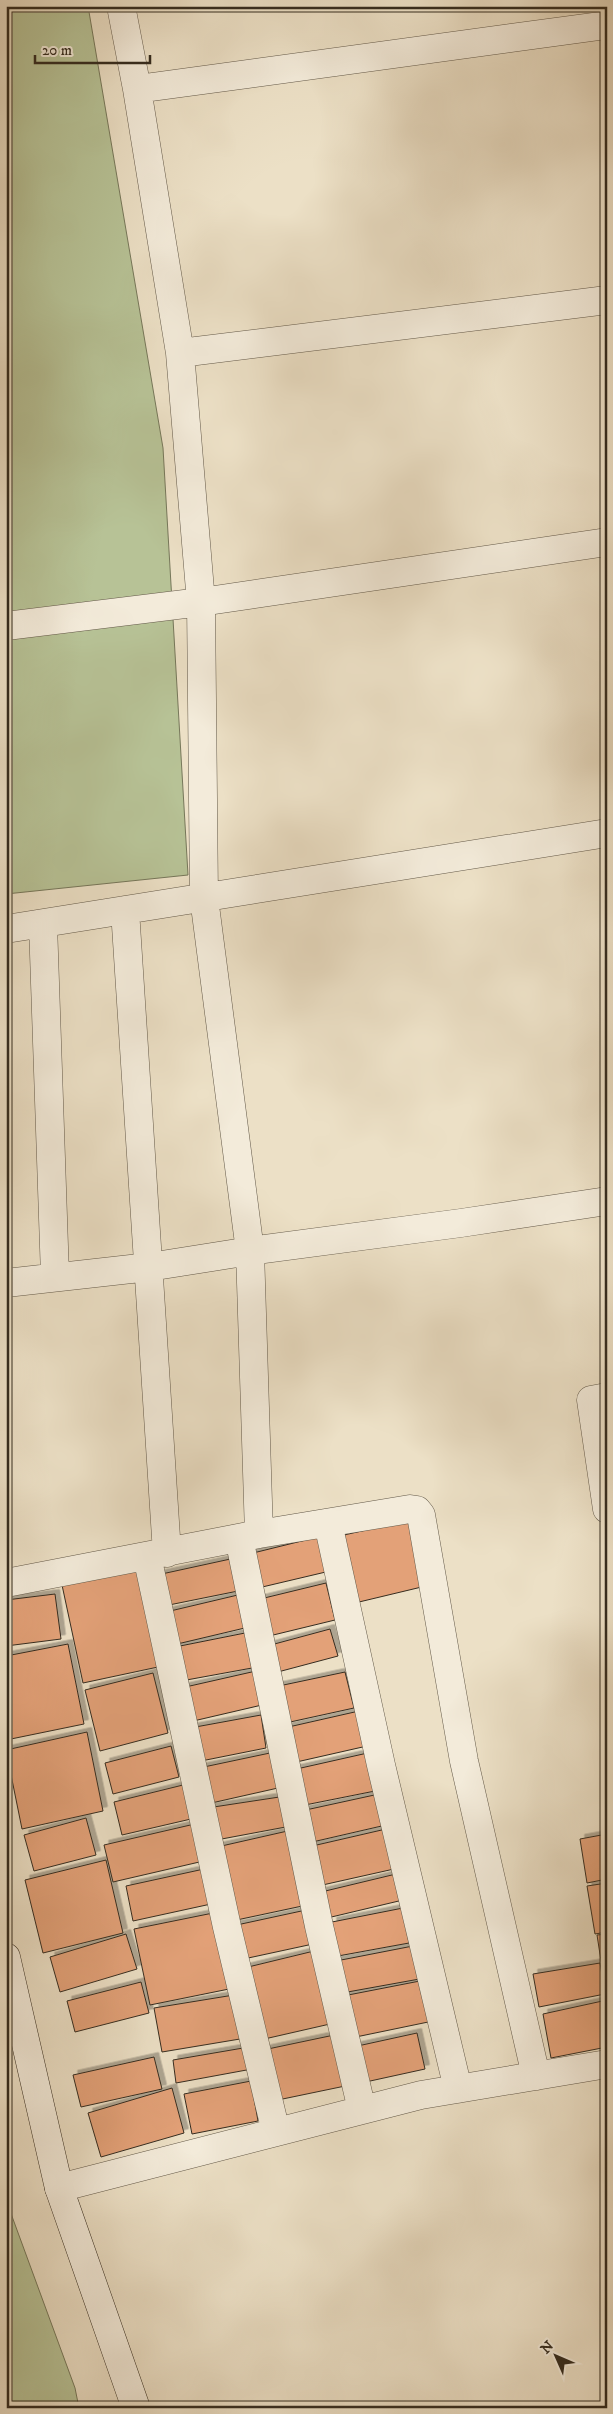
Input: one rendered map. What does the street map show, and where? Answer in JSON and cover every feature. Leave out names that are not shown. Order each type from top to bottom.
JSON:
[{"type":"street","points":[[121,6],[137,89],[180,353],[201,602],[204,898],[250,1251],[249,1536],[319,1926],[362,2110]]},
{"type":"street","points":[[137,89],[607,25]]},
{"type":"street","points":[[180,353],[607,300]]},
{"type":"street","points":[[6,626],[201,602],[607,542]]},
{"type":"street","points":[[6,930],[607,833]]},
{"type":"street","points":[[125,910],[149,1267],[157,1554],[227,1927],[276,2132]]},
{"type":"street","points":[[42,924],[55,1276]]},
{"type":"street","points":[[6,1282],[149,1267],[607,1201]]},
{"type":"street","points":[[607,1397],[591,1400],[607,1509]]},
{"type":"street","points":[[6,1582],[249,1536],[410,1509],[417,1510],[421,1515],[464,1761],[536,2076]]},
{"type":"street","points":[[328,1523],[380,1766],[458,2089]]},
{"type":"street","points":[[6,1957],[59,2188],[136,2408]]},
{"type":"street","points":[[59,2188],[421,2095],[607,2064]]},
{"type":"green space","points":[[6,6],[88,6],[163,448],[188,875],[6,894]]},
{"type":"green space","points":[[6,2200],[75,2388],[79,2408],[6,2408]]},
{"type":"building","points":[[414,1519],[430,1585],[359,1602],[344,1535]]},
{"type":"building","points":[[322,1536],[330,1571],[258,1588],[249,1554]]},
{"type":"building","points":[[235,1558],[243,1590],[164,1606],[157,1575]]},
{"type":"building","points":[[136,1568],[158,1667],[83,1683],[62,1585]]},
{"type":"building","points":[[326,1583],[335,1620],[265,1637],[256,1600]]},
{"type":"building","points":[[55,1594],[61,1639],[6,1646],[6,1600]]},
{"type":"building","points":[[242,1594],[249,1627],[173,1645],[166,1612]]},
{"type":"building","points":[[330,1629],[338,1656],[274,1673],[267,1646]]},
{"type":"building","points":[[245,1633],[252,1668],[181,1681],[175,1647]]},
{"type":"building","points":[[68,1644],[84,1724],[6,1740],[6,1656]]},
{"type":"building","points":[[256,1671],[262,1705],[189,1722],[181,1688]]},
{"type":"building","points":[[345,1672],[354,1708],[281,1724],[274,1687]]},
{"type":"building","points":[[153,1673],[168,1733],[100,1751],[85,1690]]},
{"type":"building","points":[[359,1711],[367,1746],[292,1763],[284,1728]]},
{"type":"building","points":[[261,1715],[266,1748],[196,1762],[190,1728]]},
{"type":"building","points":[[87,1732],[103,1811],[22,1829],[6,1750]]},
{"type":"building","points":[[171,1746],[179,1777],[113,1794],[105,1763]]},
{"type":"building","points":[[372,1752],[380,1790],[300,1806],[292,1770]]},
{"type":"building","points":[[270,1753],[278,1788],[207,1804],[199,1768]]},
{"type":"building","points":[[183,1785],[191,1819],[122,1835],[114,1802]]},
{"type":"building","points":[[379,1794],[386,1825],[308,1843],[301,1811]]},
{"type":"building","points":[[286,1796],[291,1826],[211,1841],[207,1808]]},
{"type":"building","points":[[86,1818],[96,1855],[34,1871],[24,1835]]},
{"type":"building","points":[[199,1823],[208,1860],[113,1882],[104,1845]]},
{"type":"building","points":[[386,1829],[394,1869],[318,1886],[308,1847]]},
{"type":"building","points":[[292,1830],[307,1905],[232,1921],[217,1847]]},
{"type":"building","points":[[607,1834],[607,1879],[587,1883],[580,1839]]},
{"type":"building","points":[[106,1860],[123,1933],[43,1953],[25,1880]]},
{"type":"building","points":[[204,1869],[211,1904],[133,1921],[126,1886]]},
{"type":"building","points":[[396,1874],[403,1900],[323,1919],[317,1893]]},
{"type":"building","points":[[607,1883],[607,1932],[595,1934],[587,1886]]},
{"type":"building","points":[[403,1908],[409,1943],[338,1956],[332,1922]]},
{"type":"building","points":[[306,1910],[313,1944],[239,1960],[232,1926]]},
{"type":"building","points":[[218,1912],[234,1988],[150,2005],[134,1929]]},
{"type":"building","points":[[126,1934],[137,1969],[60,1992],[50,1957]]},
{"type":"building","points":[[607,1934],[607,1979],[604,1980],[597,1935]]},
{"type":"building","points":[[418,1945],[425,1978],[342,1993],[336,1961]]},
{"type":"building","points":[[314,1951],[330,2024],[260,2040],[244,1968]]},
{"type":"building","points":[[600,1963],[605,1994],[539,2007],[533,1974]]},
{"type":"building","points":[[425,1980],[433,2021],[351,2038],[343,1996]]},
{"type":"building","points":[[141,1982],[149,2013],[75,2032],[67,2001]]},
{"type":"building","points":[[240,1994],[246,2038],[162,2052],[154,2008]]},
{"type":"building","points":[[607,2000],[607,2047],[551,2058],[543,2014]]},
{"type":"building","points":[[417,2033],[425,2069],[361,2083],[353,2047]]},
{"type":"building","points":[[339,2034],[350,2085],[273,2101],[263,2050]]},
{"type":"building","points":[[249,2047],[252,2069],[176,2083],[173,2060]]},
{"type":"building","points":[[154,2057],[162,2089],[81,2107],[73,2075]]},
{"type":"building","points":[[251,2081],[258,2121],[192,2134],[184,2094]]},
{"type":"building","points":[[172,2088],[184,2133],[101,2157],[88,2113]]}]
